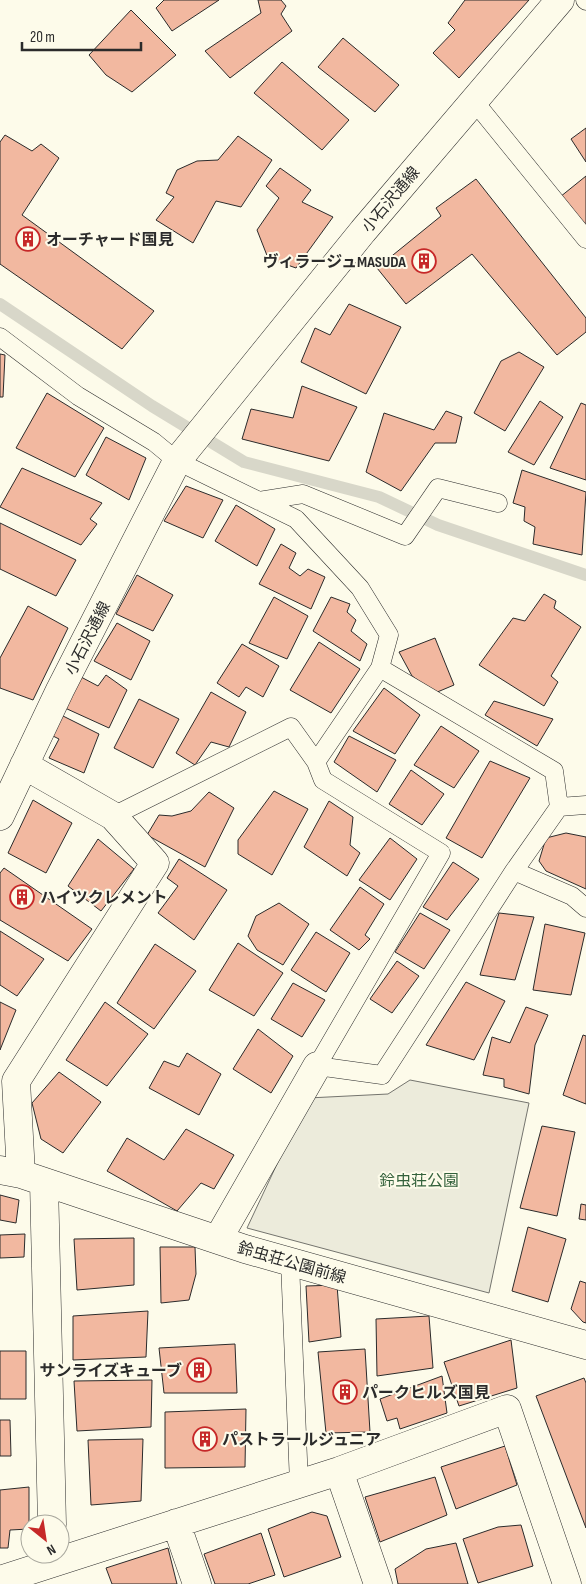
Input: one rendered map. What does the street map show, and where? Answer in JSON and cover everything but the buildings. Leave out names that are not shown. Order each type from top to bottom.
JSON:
[{"type":"street","name":"小石沢通線","points":[[0,816],[176,461],[363,231],[560,0]]},
{"type":"street","points":[[24,765],[113,816],[155,863],[16,1081],[22,1176],[51,1514]]},
{"type":"street","points":[[218,1239],[317,1066]]},
{"type":"street","name":"鈴虫荘公園前線","points":[[22,1176],[245,1249],[586,1345]]},
{"type":"street","points":[[70,1553],[176,1523],[340,1471],[507,1410],[567,1584]]},
{"type":"street","points":[[340,1471],[378,1584]]},
{"type":"street","points":[[176,1523],[197,1584]]},
{"type":"street","points":[[15,1579],[41,1564]]},
{"type":"lane","points":[[474,101],[586,239]]},
{"type":"lane","points":[[0,338],[78,396],[154,442],[176,461],[296,519],[360,588],[389,635],[380,668],[316,762]]},
{"type":"lane","points":[[259,501],[302,494],[405,536],[438,488],[498,503]]},
{"type":"lane","points":[[113,816],[291,727],[316,762],[323,780],[442,853],[317,1066],[382,1075],[514,871],[559,807],[554,771],[380,668]]},
{"type":"lane","points":[[559,807],[586,805]]},
{"type":"lane","points":[[514,871],[572,896],[586,908]]},
{"type":"lane","points":[[290,1262],[299,1484]]},
{"type":"green space","name":"鈴虫荘公園","points":[[410,1080],[529,1103],[489,1293],[247,1228],[308,1098],[388,1094]]},
{"type":"waterway","points":[[0,304],[152,406],[244,462],[379,497],[438,525],[586,575]]},
{"type":"place","name":"オーチャード国見","points":[[28,239]]},
{"type":"place","name":"ヴィラージュMASUDA","points":[[424,261]]},
{"type":"place","name":"ハイツクレメント","points":[[22,897]]},
{"type":"place","name":"サンライズキューブ","points":[[199,1370]]},
{"type":"place","name":"パークヒルズ国見","points":[[345,1392]]},
{"type":"place","name":"パストラールジュニア","points":[[205,1439]]}]
